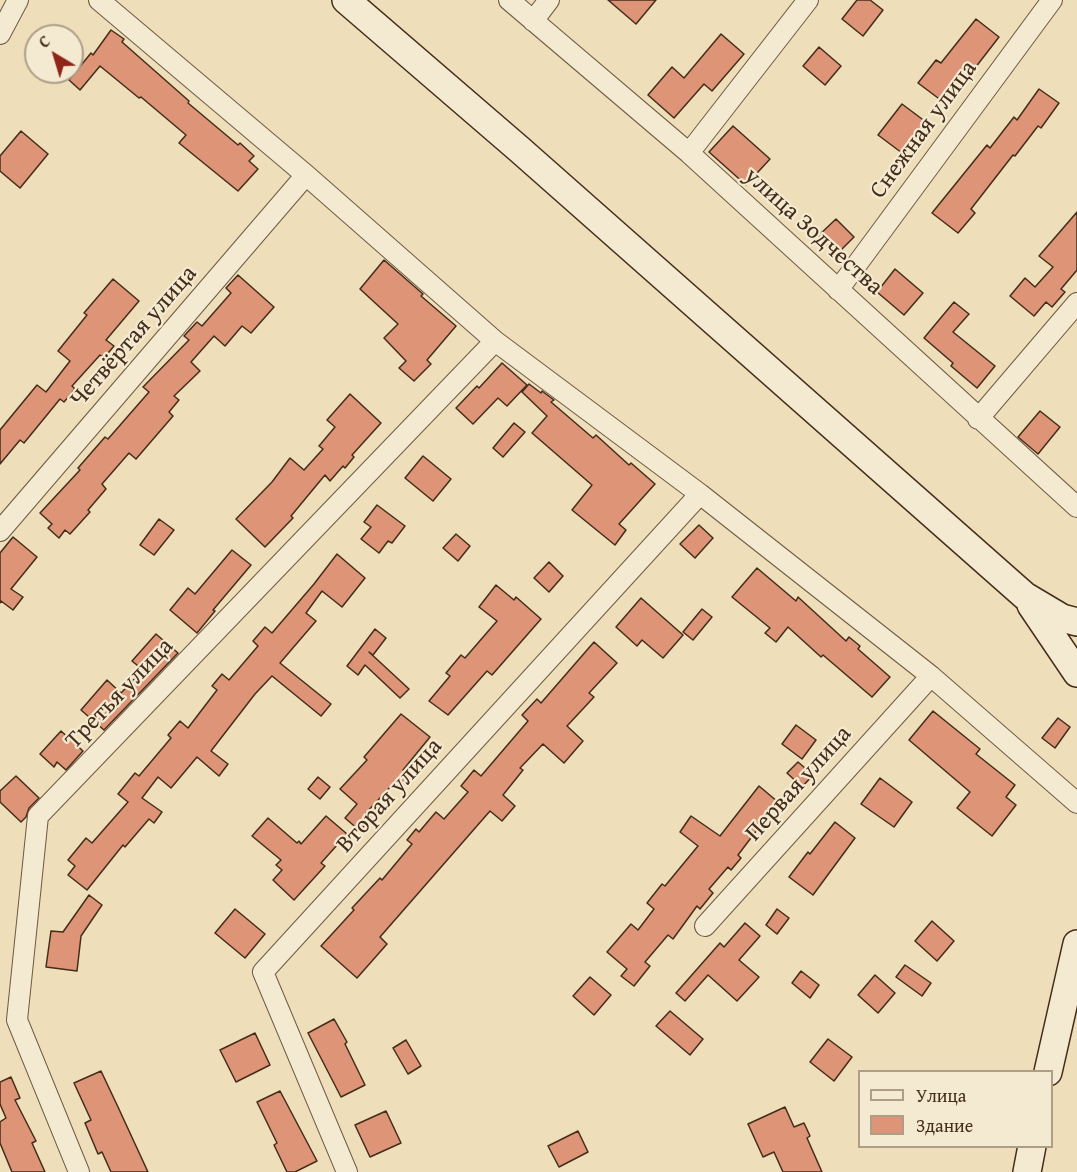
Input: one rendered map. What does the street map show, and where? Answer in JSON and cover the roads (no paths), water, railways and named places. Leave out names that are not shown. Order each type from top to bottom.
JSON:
[{"type":"main road","points":[[346,0],[519,149],[1024,596],[1062,618],[1077,622]]},
{"type":"main road","points":[[1024,596],[1077,673]]},
{"type":"main road","points":[[1048,1070],[1077,944]]},
{"type":"main road","points":[[1027,1172],[1032,1148]]},
{"type":"street","points":[[0,34],[18,0]]},
{"type":"street","points":[[99,0],[306,175],[495,341],[700,494],[931,676],[1077,803]]},
{"type":"street","name":"улица Зодчества","points":[[509,0],[689,153],[1077,507]]},
{"type":"street","points":[[533,21],[549,0]]},
{"type":"street","points":[[689,153],[808,0]]},
{"type":"street","name":"Снежная улица","points":[[838,290],[1052,0]]},
{"type":"street","name":"Четвёртая улица","points":[[0,531],[306,175]]},
{"type":"street","points":[[978,418],[1077,303]]},
{"type":"street","name":"Третья улица","points":[[79,1172],[16,1020],[38,816],[495,341]]},
{"type":"street","name":"Вторая улица","points":[[347,1172],[263,972],[700,494]]},
{"type":"street","name":"Первая улица","points":[[705,926],[931,676]]}]
